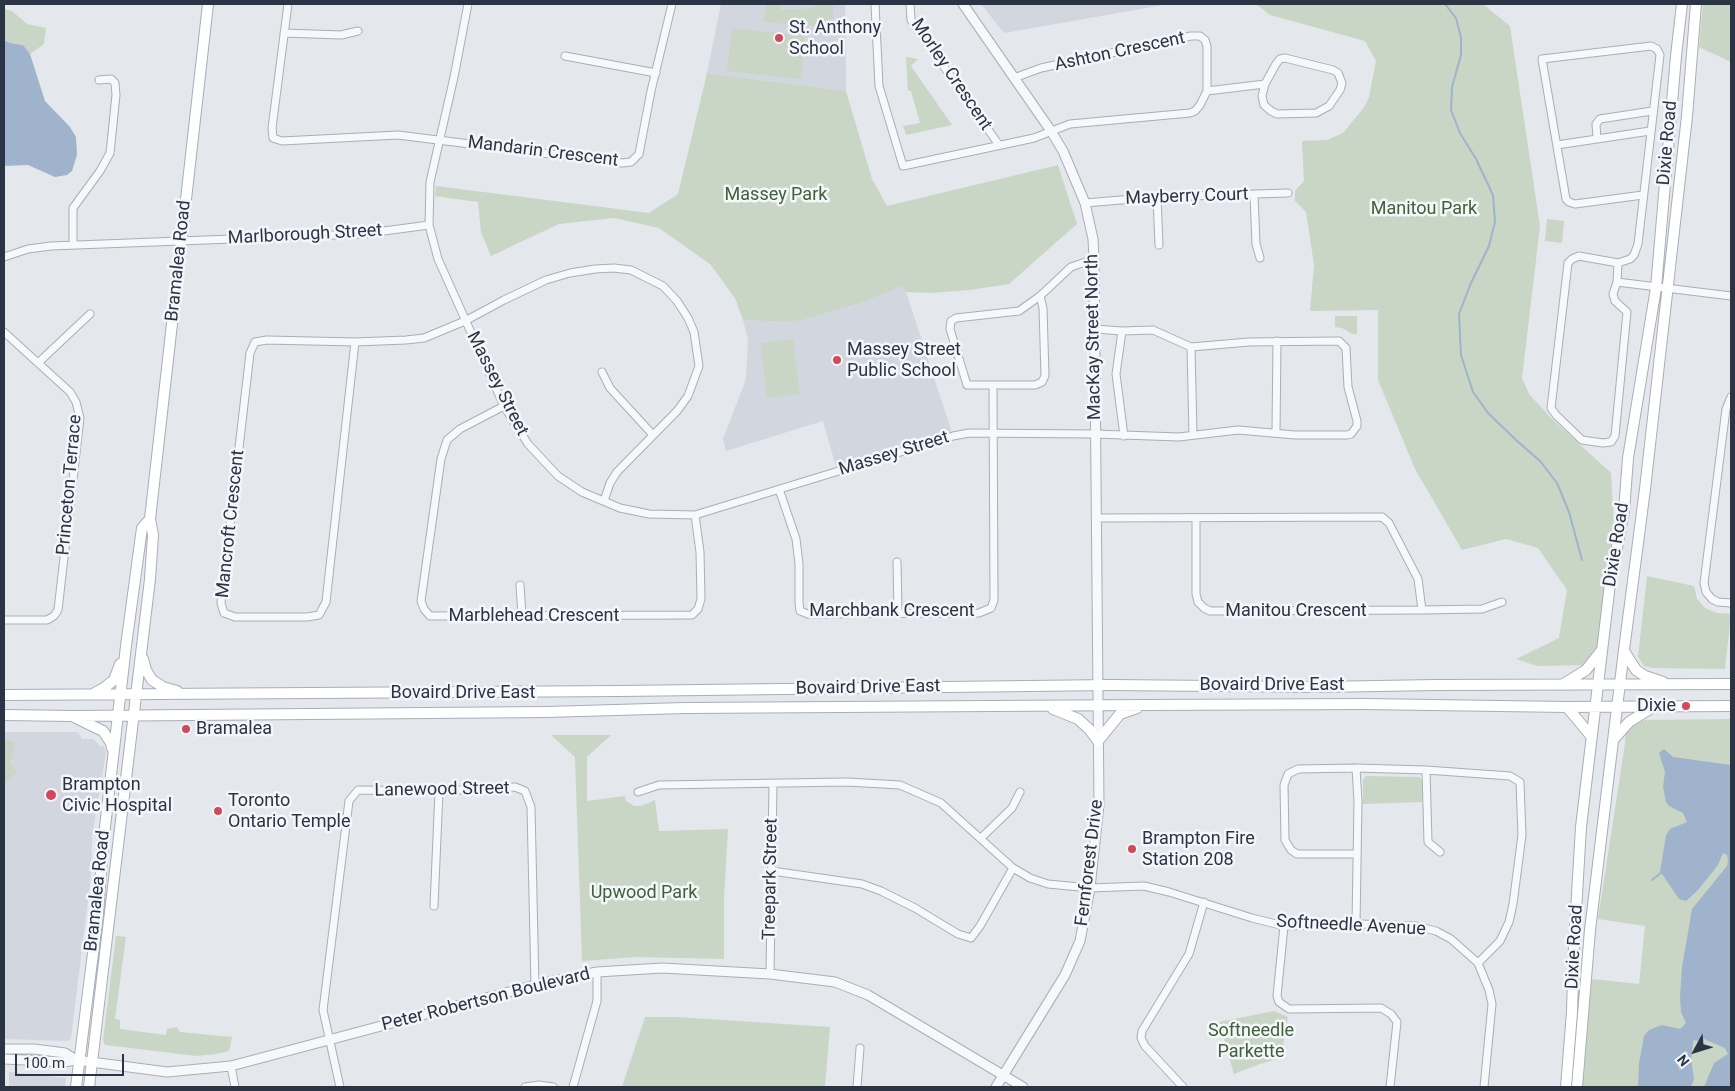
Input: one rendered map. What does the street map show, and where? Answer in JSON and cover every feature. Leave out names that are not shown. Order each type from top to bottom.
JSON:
[{"type":"main road","name":"Bramalea Road","points":[[89,1087],[142,656],[153,535],[150,519],[208,4]]},
{"type":"main road","name":"Dixie Road","points":[[1577,1087],[1589,946],[1645,490],[1662,288],[1675,66],[1682,4]]},
{"type":"main road","name":"Dixie Road","points":[[1566,1087],[1572,1012],[1581,827],[1591,736],[1610,584],[1624,511],[1628,458],[1662,288],[1687,116],[1696,4]]},
{"type":"main road","name":"Bramalea Road","points":[[76,1087],[98,914],[103,844],[126,646],[142,528],[150,519]]},
{"type":"main road","points":[[89,696],[114,680],[126,646]]},
{"type":"main road","points":[[1561,686],[1586,670],[1602,650]]},
{"type":"main road","points":[[1624,650],[1636,670],[1645,676],[1672,685]]},
{"type":"main road","points":[[142,656],[146,670],[156,683],[187,694]]},
{"type":"main road","name":"Bovaird Drive East","points":[[4,696],[610,692],[1099,685],[1319,687],[1731,684]]},
{"type":"main road","points":[[1042,706],[1078,719],[1098,741],[1120,714],[1145,705]]},
{"type":"main road","name":"Bovaird Drive East","points":[[4,715],[134,716],[555,712],[686,708],[1145,705],[1731,706]]},
{"type":"main road","points":[[1614,739],[1629,722],[1654,706]]},
{"type":"main road","points":[[1567,707],[1591,736]]},
{"type":"main road","points":[[73,716],[103,731],[111,743],[113,754]]},
{"type":"main road","points":[[1574,945],[1589,946]]},
{"type":"street","points":[[288,4],[272,128],[273,138],[282,141],[398,135],[439,140]]},
{"type":"street","name":"Massey Street","points":[[468,4],[454,77],[430,182],[429,224],[438,259],[504,406],[528,444],[558,476],[582,492],[620,508],[649,514],[695,515],[779,488],[970,432],[1179,437],[1238,430],[1295,435],[1348,435],[1355,430],[1358,421],[1348,387],[1346,352],[1343,344],[1333,340],[1276,342]]},
{"type":"street","name":"Mandarin Crescent","points":[[439,140],[622,163],[631,162],[639,154],[672,4]]},
{"type":"street","name":"Morley Crescent","points":[[875,4],[879,86],[903,166],[1034,138],[1051,131]]},
{"type":"street","name":"Morley Crescent","points":[[910,4],[911,20],[999,145]]},
{"type":"street","name":"MacKay Street North","points":[[963,4],[1051,131],[1072,170],[1085,203],[1092,239],[1094,259],[1099,706]]},
{"type":"street","points":[[284,33],[341,35],[358,31]]},
{"type":"street","name":"Ashton Crescent","points":[[1014,78],[1041,68],[1191,36],[1200,36],[1205,40],[1206,46],[1207,91]]},
{"type":"street","points":[[1618,263],[1618,282],[1614,301],[1627,312],[1628,316],[1616,436],[1611,442],[1582,440],[1551,408],[1568,263],[1572,258],[1579,256],[1618,263],[1630,259],[1634,255],[1638,244],[1660,55],[1657,49],[1651,46],[1542,59],[1566,199],[1575,204],[1643,196]]},
{"type":"street","points":[[564,56],[656,73]]},
{"type":"street","points":[[1284,58],[1332,70],[1338,73],[1342,83],[1340,90],[1329,106],[1323,110],[1277,114],[1264,105],[1262,96],[1265,84],[1276,64],[1284,58]]},
{"type":"street","points":[[73,245],[73,208],[100,171],[110,153],[116,95],[115,83],[110,79],[99,80]]},
{"type":"street","points":[[1051,131],[1070,124],[1190,113],[1195,111],[1200,105],[1207,91],[1265,84]]},
{"type":"street","points":[[1597,139],[1596,124],[1600,119],[1652,111]]},
{"type":"street","points":[[1557,145],[1650,131]]},
{"type":"street","name":"Mayberry Court","points":[[1085,203],[1158,197],[1288,193]]},
{"type":"street","points":[[1254,195],[1256,244],[1260,258]]},
{"type":"street","points":[[1158,197],[1159,245]]},
{"type":"street","name":"Marlborough Street","points":[[4,257],[28,249],[50,246],[361,234],[429,224]]},
{"type":"street","points":[[1040,296],[1044,327],[1045,376],[1042,382],[1035,385],[967,385],[950,329],[951,321],[956,318],[1019,310],[1040,296],[1072,266],[1094,259]]},
{"type":"street","name":"Mancroft Crescent","points":[[354,342],[326,602],[319,615],[307,617],[235,617],[224,613],[221,603],[250,353],[255,342],[267,340],[354,342],[424,338],[465,321],[546,280],[570,273],[595,269],[614,268],[631,270],[663,286],[677,301],[694,332],[699,366],[688,396],[678,411],[617,472],[610,483],[604,501]]},
{"type":"street","points":[[1618,282],[1731,296]]},
{"type":"street","points":[[38,363],[90,314]]},
{"type":"street","points":[[1095,328],[1122,331],[1154,330],[1191,346],[1276,342],[1276,432]]},
{"type":"street","points":[[1122,331],[1116,374],[1124,436]]},
{"type":"street","name":"Princeton Terrace","points":[[4,332],[70,392],[76,402],[80,418],[58,610],[54,616],[47,620],[4,620]]},
{"type":"street","points":[[1191,346],[1193,435]]},
{"type":"street","points":[[602,372],[610,388],[653,435]]},
{"type":"street","points":[[992,385],[994,432]]},
{"type":"street","points":[[1731,397],[1726,409],[1704,583],[1706,592],[1712,599],[1718,602],[1731,603]]},
{"type":"street","name":"Marblehead Crescent","points":[[504,406],[460,428],[447,440],[441,459],[421,601],[424,609],[430,616],[692,615],[698,609],[701,599],[700,552],[695,515]]},
{"type":"street","name":"Marchbank Crescent","points":[[779,488],[796,539],[799,564],[798,603],[800,611],[808,614],[979,614],[991,608],[994,600],[994,432]]},
{"type":"street","points":[[1096,518],[1382,517],[1389,523],[1418,579],[1422,610]]},
{"type":"street","name":"Manitou Crescent","points":[[1196,519],[1196,594],[1198,602],[1210,611],[1482,609],[1502,602]]},
{"type":"street","points":[[897,562],[898,613]]},
{"type":"street","points":[[520,585],[522,616]]},
{"type":"street","name":"Fernforest Drive","points":[[996,1087],[1065,974],[1080,941],[1090,888],[1099,805],[1099,706]]},
{"type":"street","points":[[1356,768],[1358,801],[1356,924]]},
{"type":"street","points":[[1356,854],[1298,854],[1291,850],[1285,840],[1284,785],[1288,774],[1298,769],[1426,770],[1510,776],[1520,782],[1522,835],[1514,904],[1509,922],[1500,941],[1478,963]]},
{"type":"street","points":[[1426,770],[1428,842],[1440,852]]},
{"type":"street","name":"Softneedle Avenue","points":[[638,792],[659,785],[847,782],[900,785],[941,803],[1013,868],[1030,878],[1048,884],[1090,888],[1144,886],[1284,926],[1356,924],[1416,926],[1436,931],[1451,939],[1478,963],[1489,990],[1492,1004],[1484,1087]]},
{"type":"street","name":"Treepark Street","points":[[770,974],[773,783]]},
{"type":"street","name":"Lanewood Street","points":[[329,1039],[323,1010],[349,801],[358,790],[439,791],[515,787],[525,791],[531,807],[535,985]]},
{"type":"street","points":[[434,906],[439,791]]},
{"type":"street","points":[[981,838],[1012,808],[1020,792]]},
{"type":"street","points":[[772,871],[862,884],[875,888],[915,908],[958,934],[970,938],[980,926],[1013,868]]},
{"type":"street","points":[[1183,1087],[1141,1038],[1142,1031],[1189,954],[1204,902]]},
{"type":"street","points":[[1284,926],[1277,996],[1279,1002],[1289,1009],[1381,1008],[1391,1014],[1397,1022],[1390,1087]]},
{"type":"street","name":"Peter Robertson Boulevard","points":[[4,1059],[64,1062],[78,1060],[167,1072],[231,1066],[535,985],[597,972],[662,968],[770,974],[835,982],[868,995],[1023,1087]]},
{"type":"street","points":[[573,1087],[597,1001],[597,972]]},
{"type":"street","points":[[329,1039],[340,1087]]},
{"type":"street","points":[[859,1086],[860,1048]]},
{"type":"street","name":"Peter Robertson Boulevard","points":[[4,1049],[34,1049],[65,1053],[78,1060]]},
{"type":"street","points":[[231,1066],[235,1087]]},
{"type":"street","points":[[525,1087],[539,1085],[553,1087]]},
{"type":"shaded area","name":"St. Anthony School","points":[[721,4],[845,4],[846,91],[707,73]]},
{"type":"shaded area","points":[[981,4],[1169,4],[1004,33]]},
{"type":"shaded area","name":"Massey Street Public School","points":[[898,286],[902,286],[906,292],[953,436],[836,467],[823,421],[726,451],[723,439],[746,379],[748,340],[743,320],[790,322],[803,320],[860,303]]},
{"type":"shaded area","name":"Brampton Civic Hospital","points":[[4,732],[78,732],[82,739],[93,739],[100,746],[104,746],[106,753],[92,837],[91,876],[71,1038],[68,1041],[4,1039]]},
{"type":"shaded area","points":[[9,1072],[66,1078],[65,1087],[9,1087]]},
{"type":"green space","points":[[766,4],[780,4],[781,10],[815,8],[815,4],[833,4],[833,24],[811,26],[763,22]]},
{"type":"green space","name":"Manitou Park","points":[[1256,4],[1483,4],[1510,26],[1540,226],[1522,378],[1529,394],[1552,419],[1611,473],[1614,523],[1595,665],[1537,666],[1516,659],[1559,638],[1567,590],[1538,548],[1506,539],[1462,550],[1415,469],[1378,380],[1378,310],[1310,311],[1314,265],[1306,212],[1295,201],[1295,191],[1304,181],[1302,141],[1327,140],[1343,133],[1365,106],[1369,97],[1376,61],[1365,41],[1270,15]]},
{"type":"green space","points":[[1703,4],[1731,4],[1731,62],[1699,47]]},
{"type":"green space","points":[[4,9],[12,11],[27,24],[46,28],[44,44],[30,54],[23,45],[4,40]]},
{"type":"green space","points":[[732,28],[805,36],[801,79],[727,71]]},
{"type":"green space","points":[[906,57],[918,59],[911,66],[952,125],[906,135],[903,126],[920,123],[911,91],[908,91]]},
{"type":"green space","name":"Massey Park","points":[[707,73],[846,91],[872,179],[887,206],[1058,165],[1077,224],[1009,284],[970,290],[930,293],[906,292],[902,286],[860,303],[803,320],[790,322],[743,320],[735,298],[710,264],[659,228],[614,218],[559,224],[491,256],[481,232],[478,202],[435,196],[436,186],[649,213],[678,194]]},
{"type":"green space","points":[[1547,219],[1564,221],[1562,243],[1545,241]]},
{"type":"green space","points":[[1335,316],[1357,316],[1357,334],[1352,334],[1342,328],[1335,327]]},
{"type":"green space","points":[[793,339],[800,394],[767,398],[760,343]]},
{"type":"green space","points":[[1647,576],[1694,586],[1697,599],[1705,608],[1717,613],[1731,614],[1725,669],[1652,668],[1644,666],[1638,657]]},
{"type":"green space","points":[[1731,719],[1731,1087],[1580,1087],[1592,979],[1639,984],[1645,926],[1598,919],[1627,725],[1645,720]]},
{"type":"green space","name":"Upwood Park","points":[[551,735],[611,735],[587,757],[587,801],[625,796],[626,801],[634,806],[641,806],[655,800],[659,831],[728,829],[724,897],[724,959],[636,957],[582,961],[575,757]]},
{"type":"green space","points":[[4,739],[15,742],[10,764],[18,773],[4,783]]},
{"type":"green space","points":[[1366,776],[1420,777],[1422,781],[1422,802],[1363,804],[1363,780]]},
{"type":"green space","points":[[116,936],[126,937],[115,1019],[120,1020],[120,1029],[166,1035],[167,1029],[177,1027],[180,1032],[232,1037],[229,1051],[197,1056],[105,1045],[103,1040]]},
{"type":"green space","name":"Softneedle Parkette","points":[[1274,1011],[1288,1017],[1281,1058],[1234,1074],[1219,1022]]},
{"type":"green space","points":[[645,1017],[676,1017],[830,1027],[825,1087],[622,1087]]},
{"type":"water","points":[[4,40],[23,45],[30,54],[45,101],[70,127],[76,137],[77,155],[72,171],[67,175],[55,177],[28,165],[4,166]]},
{"type":"water","points":[[1664,749],[1673,757],[1731,765],[1731,1087],[1704,1087],[1714,1063],[1728,1054],[1725,1048],[1704,1039],[1694,1040],[1693,1043],[1691,1059],[1694,1079],[1691,1087],[1638,1087],[1639,1063],[1644,1036],[1649,1030],[1662,1025],[1680,1029],[1686,1023],[1681,1012],[1680,997],[1682,967],[1692,909],[1727,866],[1728,861],[1727,855],[1723,853],[1718,865],[1698,890],[1686,901],[1679,899],[1660,871],[1666,835],[1670,829],[1687,822],[1683,813],[1669,806],[1666,802],[1663,787],[1665,772],[1659,753]]},
{"type":"waterway","points":[[1445,4],[1456,18],[1461,38],[1461,55],[1452,87],[1451,110],[1460,133],[1476,159],[1493,195],[1495,222],[1489,246],[1471,283],[1459,314],[1461,355],[1473,392],[1488,413],[1540,461],[1557,483],[1569,512],[1582,560]]},
{"type":"waterway","points":[[1652,880],[1662,872]]},
{"type":"place","name":"St. Anthony School","points":[[779,38]]},
{"type":"place","name":"Massey Street Public School","points":[[837,360]]},
{"type":"place","name":"Dixie","points":[[1686,706]]},
{"type":"place","name":"Bramalea","points":[[186,729]]},
{"type":"place","name":"Brampton Civic Hospital","points":[[51,795]]},
{"type":"place","name":"Toronto Ontario Temple","points":[[218,811]]},
{"type":"place","name":"Brampton Fire Station 208","points":[[1132,849]]}]
